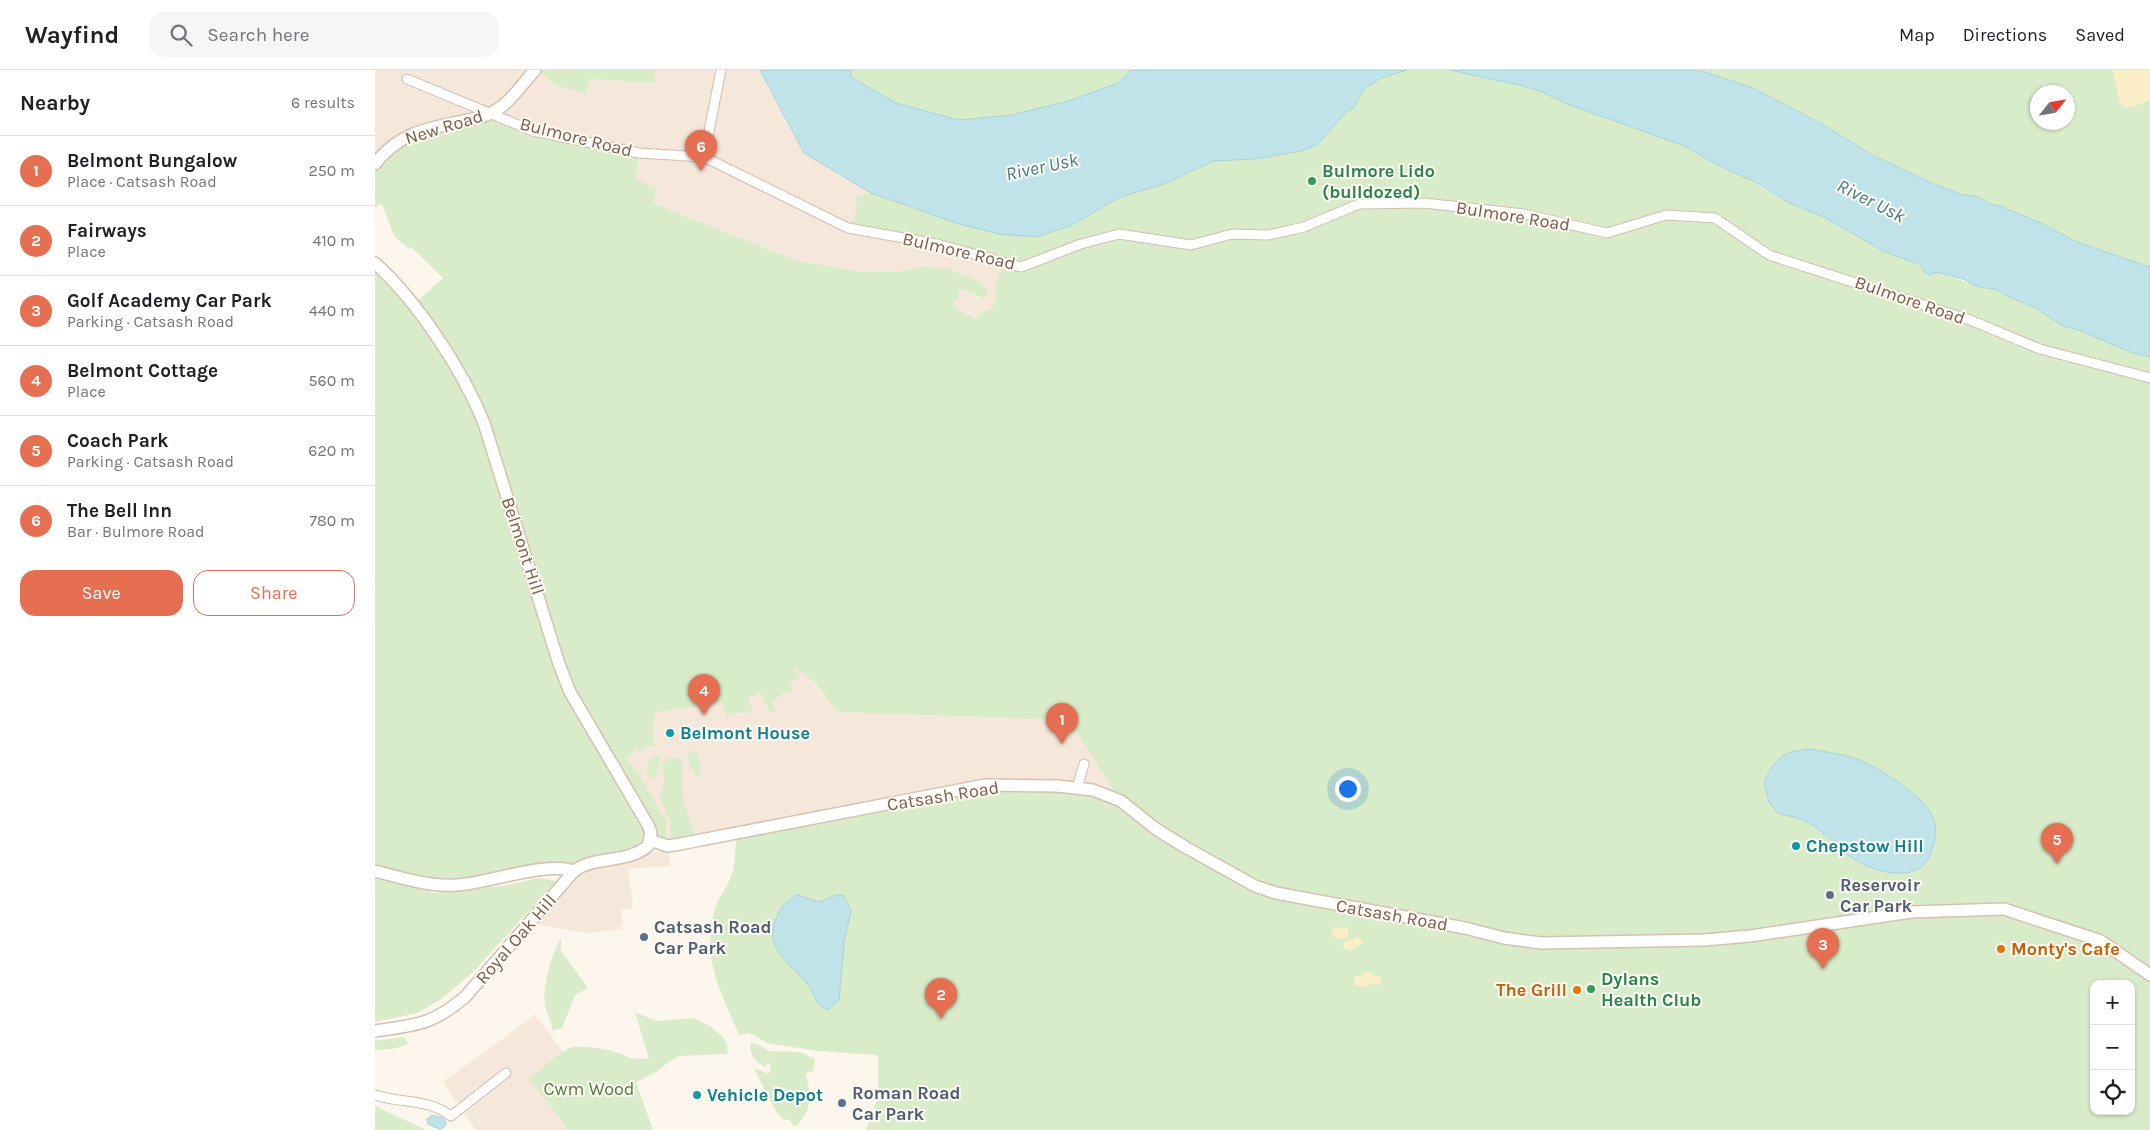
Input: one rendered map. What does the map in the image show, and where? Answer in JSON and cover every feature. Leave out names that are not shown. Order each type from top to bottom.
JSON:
[{"type":"street","name":"New Road","points":[[375,164],[384,152],[403,137],[492,113],[535,70]]},
{"type":"street","points":[[704,157],[721,70]]},
{"type":"street","name":"Bulmore Road","points":[[407,79],[533,131],[639,153],[704,157],[848,228],[937,244],[1021,267],[1081,244],[1119,234],[1191,245],[1232,234],[1268,235],[1304,227],[1359,204],[1433,204],[1524,214],[1607,233],[1667,215],[1715,218],[1769,255],[1969,320],[2040,350],[2150,378]]},
{"type":"street","name":"Belmont Hill","points":[[375,263],[394,280],[413,305],[448,356],[476,402],[567,685],[589,727],[648,825],[651,833],[650,840]]},
{"type":"street","points":[[1077,788],[1084,764]]},
{"type":"street","name":"Catsash Road","points":[[650,840],[668,846],[985,785],[1077,788],[1093,790],[1121,802],[1156,829],[1255,886],[1275,893],[1465,928],[1504,938],[1541,943],[1704,940],[1750,936],[1911,912],[2004,909],[2101,942],[2150,975]]},
{"type":"street","name":"Royal Oak Hill","points":[[375,1031],[424,1023],[448,1011],[465,997],[574,872],[589,863],[625,858],[641,852],[648,846],[650,840]]},
{"type":"street","points":[[375,871],[431,884],[457,885],[541,870],[566,868],[574,872]]},
{"type":"street","points":[[375,1095],[403,1102],[432,1104],[451,1116],[506,1073]]},
{"type":"shaded area","points":[[375,70],[538,70],[586,94],[590,79],[654,83],[655,70],[760,70],[804,153],[1006,262],[995,286],[997,299],[990,310],[976,319],[970,313],[961,312],[955,307],[958,292],[962,289],[977,298],[985,299],[922,266],[903,271],[861,272],[795,260],[653,203],[636,179],[639,154],[375,164]]},
{"type":"shaded area","points":[[784,647],[837,712],[1069,720],[1121,801],[671,842],[657,834],[593,724]]},
{"type":"shaded area","points":[[669,849],[670,866],[628,869],[633,908],[621,910],[623,924],[620,924],[621,929],[587,933],[534,924],[582,870]]},
{"type":"shaded area","points":[[535,1015],[564,1053],[529,1079],[567,1128],[564,1130],[476,1130],[443,1082]]},
{"type":"green space","points":[[538,70],[655,70],[655,83],[590,79],[586,94],[554,84]]},
{"type":"green space","points":[[851,70],[1131,70],[1119,83],[1065,102],[1011,115],[959,120],[896,103],[851,77]]},
{"type":"green space","points":[[1407,70],[1450,70],[1542,92],[1567,104],[1682,145],[1714,163],[1742,175],[1789,203],[1824,217],[1885,252],[1976,286],[1997,290],[2034,307],[2063,326],[2076,329],[2133,353],[2150,357],[2150,1130],[866,1130],[878,1096],[878,1057],[876,1055],[817,1051],[767,1043],[751,1033],[739,1035],[714,972],[710,941],[716,906],[733,870],[738,837],[985,785],[1057,786],[1120,800],[1069,720],[837,712],[813,682],[798,671],[797,666],[794,670],[801,675],[790,683],[794,688],[786,693],[784,691],[781,693],[782,695],[772,702],[776,710],[771,714],[760,692],[748,699],[753,712],[749,713],[734,713],[727,717],[722,703],[654,712],[654,724],[652,724],[654,746],[648,746],[640,752],[636,749],[626,760],[634,766],[666,821],[666,839],[657,834],[559,664],[646,832],[643,844],[628,853],[582,864],[563,865],[458,881],[432,880],[375,865],[375,263],[413,305],[443,278],[411,247],[409,249],[394,236],[382,204],[375,208],[375,164],[403,137],[492,113],[533,131],[639,153],[636,179],[657,189],[653,203],[795,260],[861,272],[903,271],[922,266],[949,269],[977,281],[988,290],[985,299],[962,289],[958,292],[959,298],[955,302],[955,307],[976,319],[984,310],[990,310],[997,299],[995,286],[1005,262],[848,228],[856,214],[857,196],[871,193],[959,224],[999,234],[1036,237],[1070,226],[1120,197],[1167,183],[1213,161],[1255,159],[1301,151],[1317,145],[1346,112],[1354,108],[1363,90],[1381,78]]},
{"type":"green space","points":[[1698,70],[2113,70],[2120,103],[2127,108],[2150,100],[2150,267],[2077,242],[2041,223],[2000,206],[1990,204],[1978,197],[1960,194],[1934,184],[1874,156],[1822,124],[1751,87]]},
{"type":"green space","points":[[694,749],[700,762],[699,780],[688,762],[688,754]]},
{"type":"green space","points":[[657,754],[660,756],[659,766],[657,773],[650,780],[647,773],[648,762]]},
{"type":"green space","points":[[669,758],[678,758],[683,763],[682,795],[694,835],[692,838],[671,842],[670,820],[660,800],[664,784],[663,764]]},
{"type":"green space","points":[[375,876],[434,893],[502,886],[538,878],[556,881],[474,971],[440,1000],[417,1013],[375,1022]]},
{"type":"green space","points":[[561,938],[561,951],[588,988],[575,995],[562,1028],[552,1031],[544,998],[551,961]]},
{"type":"green space","name":"Cwm Wood","points":[[635,1012],[656,1021],[694,1018],[710,1026],[723,1037],[727,1045],[728,1054],[679,1056],[658,1071],[636,1082],[653,1130],[564,1130],[567,1128],[529,1079],[560,1054],[574,1047],[600,1048],[618,1052],[629,1058],[649,1059]]},
{"type":"green space","points":[[404,1037],[408,1044],[393,1049],[375,1050],[375,1041]]},
{"type":"green space","points":[[750,1043],[755,1043],[769,1051],[800,1052],[815,1059],[813,1071],[806,1074],[810,1094],[808,1108],[802,1120],[795,1127],[789,1120],[782,1119],[774,1108],[754,1068],[769,1074],[771,1064],[767,1063],[766,1067],[756,1060],[752,1055]]},
{"type":"green space","points":[[375,1106],[426,1130],[375,1130]]},
{"type":"sand","points":[[2113,70],[2150,70],[2150,100],[2127,108],[2120,103]]},
{"type":"sand","points":[[1334,926],[1340,929],[1345,926],[1348,928],[1348,937],[1337,940],[1331,931]]},
{"type":"sand","points":[[1359,937],[1363,944],[1356,946],[1352,950],[1344,949],[1343,943]]},
{"type":"sand","points":[[1369,972],[1374,976],[1381,977],[1381,984],[1374,985],[1370,982],[1365,987],[1355,985],[1354,979],[1356,976],[1363,976],[1364,973]]},
{"type":"water","name":"River Usk","points":[[760,70],[851,70],[851,77],[896,103],[959,120],[1011,115],[1065,102],[1119,83],[1131,70],[1407,70],[1381,78],[1363,90],[1354,108],[1346,112],[1317,145],[1301,151],[1255,159],[1213,161],[1167,183],[1120,197],[1070,226],[1036,237],[999,234],[959,224],[871,193],[804,153]]},
{"type":"water","name":"River Usk","points":[[1450,70],[1698,70],[1751,87],[1822,124],[1874,156],[1934,184],[1960,194],[1978,197],[1990,204],[2000,206],[2041,223],[2077,242],[2150,267],[2150,357],[2133,353],[2076,329],[2063,326],[2034,307],[1997,290],[1976,286],[1963,279],[1936,272],[1930,275],[1925,273],[1921,265],[1885,252],[1824,217],[1789,203],[1761,185],[1714,163],[1682,145],[1567,104],[1542,92]]},
{"type":"water","points":[[1811,749],[1847,756],[1868,764],[1902,785],[1922,802],[1930,811],[1936,830],[1935,840],[1928,859],[1922,866],[1915,871],[1901,873],[1874,869],[1857,861],[1810,824],[1797,818],[1779,814],[1769,802],[1764,782],[1773,766],[1781,757],[1793,752]]},
{"type":"water","points":[[797,895],[819,902],[836,895],[843,895],[851,911],[844,943],[839,1000],[828,1010],[818,1002],[807,983],[779,953],[775,944],[773,935],[774,925],[778,914],[791,898]]},
{"type":"water","points":[[433,1115],[444,1119],[446,1124],[443,1128],[439,1129],[428,1124],[427,1119]]},
{"type":"place","name":"The Bell Inn","points":[[701,171]]},
{"type":"place","name":"Bulmore Lido (bulldozed)","points":[[1312,181]]},
{"type":"place","name":"Belmont Cottage","points":[[704,715]]},
{"type":"place","name":"Belmont House","points":[[670,733]]},
{"type":"place","name":"Belmont Bungalow","points":[[1062,744]]},
{"type":"place","name":"Chepstow Hill","points":[[1796,846]]},
{"type":"place","name":"Coach Park","points":[[2057,864]]},
{"type":"place","name":"Reservoir Car Park","points":[[1830,895]]},
{"type":"place","name":"Catsash Road Car Park","points":[[644,937]]},
{"type":"place","name":"Monty's Cafe","points":[[2001,949]]},
{"type":"place","name":"Golf Academy Car Park","points":[[1823,969]]},
{"type":"place","name":"Dylans Health Club","points":[[1591,989]]},
{"type":"place","name":"The Grill","points":[[1577,990]]},
{"type":"place","name":"Fairways","points":[[941,1019]]},
{"type":"place","name":"Vehicle Depot","points":[[697,1095]]},
{"type":"place","name":"Roman Road Car Park","points":[[842,1103]]}]
